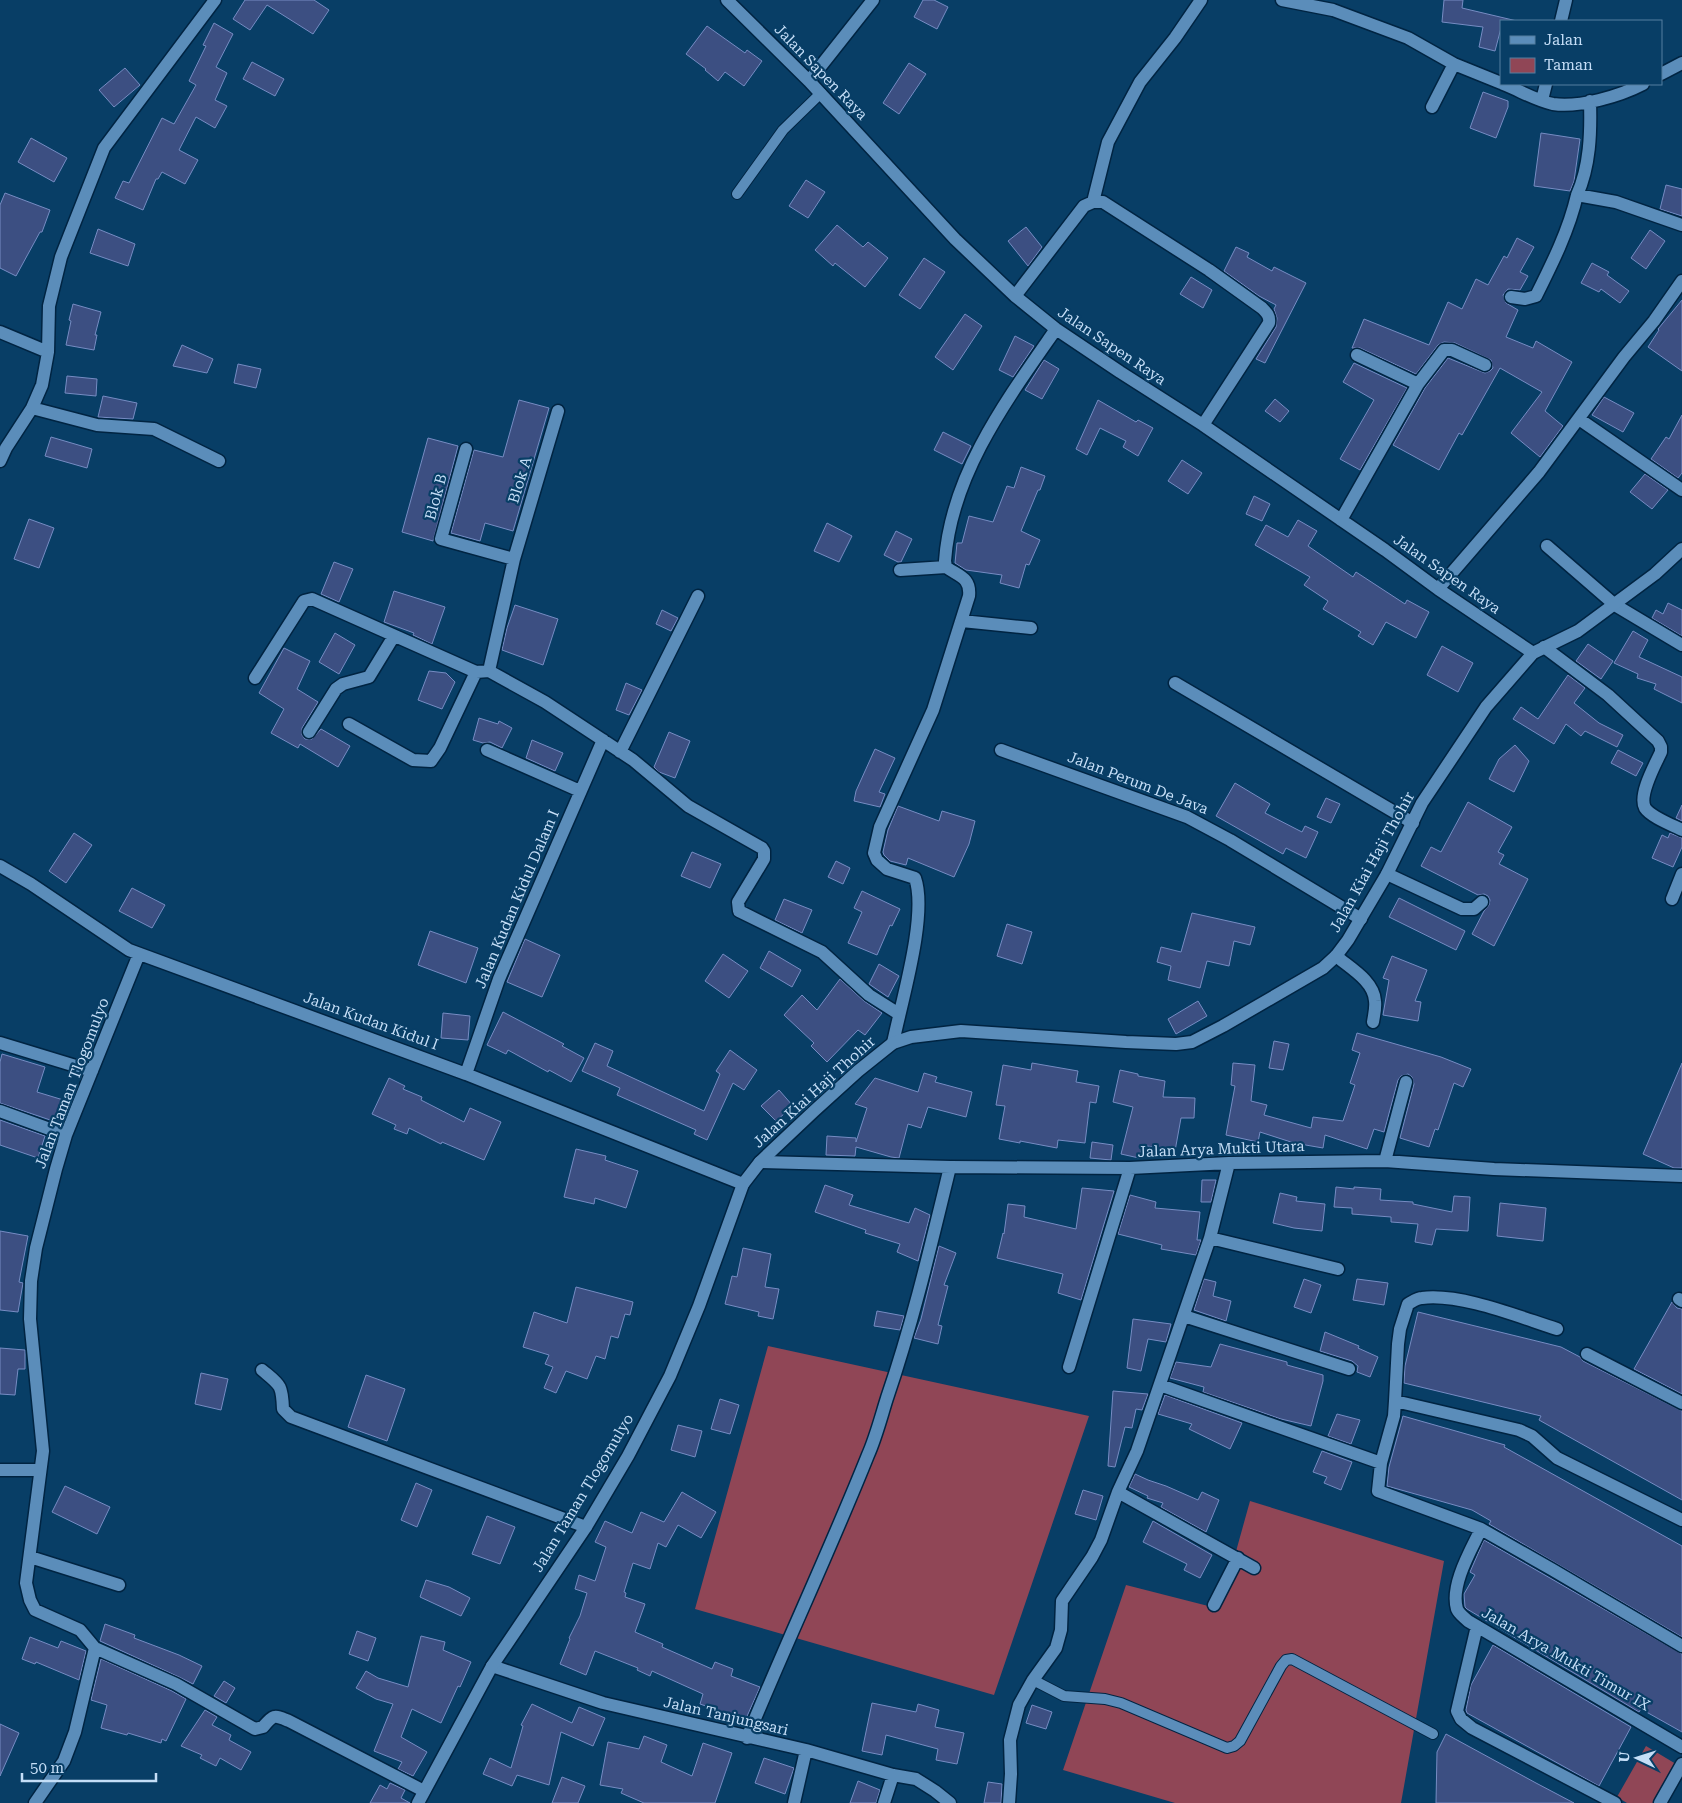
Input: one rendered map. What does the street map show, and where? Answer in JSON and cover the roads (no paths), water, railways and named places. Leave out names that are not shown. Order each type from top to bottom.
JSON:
[{"type":"street","points":[[0,461],[3,446],[32,408],[42,385],[48,352],[49,306],[61,257],[104,148],[215,0]]},
{"type":"street","name":"Jalan Sapen Raya","points":[[727,0],[821,93],[955,239],[1015,296],[1056,328],[1203,425],[1438,589],[1539,650],[1608,695],[1658,741],[1661,747],[1660,752],[1647,784],[1643,800],[1646,808],[1651,813],[1682,830]]},
{"type":"street","points":[[809,81],[873,0]]},
{"type":"street","points":[[1093,202],[1108,142],[1140,82],[1175,38],[1201,0]]},
{"type":"street","points":[[1282,0],[1333,10],[1408,38],[1454,64],[1500,82]]},
{"type":"street","points":[[1562,20],[1566,0]]},
{"type":"street","points":[[1662,73],[1682,63]]},
{"type":"street","points":[[1432,107],[1454,64]]},
{"type":"street","points":[[1507,85],[1553,104],[1606,98],[1640,85]]},
{"type":"street","points":[[1542,100],[1546,85]]},
{"type":"street","points":[[1511,297],[1525,300],[1536,296],[1568,225],[1582,183],[1588,154],[1590,101]]},
{"type":"street","points":[[1577,195],[1616,202],[1682,225]]},
{"type":"street","points":[[1015,296],[1084,206],[1093,202],[1103,202],[1209,270],[1262,308],[1268,314],[1269,323],[1203,425]]},
{"type":"street","points":[[1438,589],[1539,472],[1682,282]]},
{"type":"street","points":[[946,568],[946,554],[955,511],[969,471],[1012,392],[1056,328]]},
{"type":"street","points":[[0,332],[48,352]]},
{"type":"street","points":[[1341,520],[1418,384],[1444,350],[1452,350],[1485,365]]},
{"type":"street","points":[[1358,355],[1418,384]]},
{"type":"street","points":[[32,408],[97,425],[154,429],[219,461]]},
{"type":"street","name":"Blok A","points":[[489,671],[514,559],[558,411]]},
{"type":"street","points":[[1579,419],[1682,490]]},
{"type":"street","name":"Blok B","points":[[466,449],[442,539],[514,559]]},
{"type":"street","points":[[1547,546],[1615,605],[1682,646]]},
{"type":"street","name":"Jalan Kiai Haji Thohir","points":[[743,1184],[760,1162],[858,1071],[893,1043],[911,1038],[962,1031],[1176,1044],[1192,1042],[1295,986],[1323,968],[1336,956],[1361,919],[1387,874],[1422,803],[1486,707],[1539,650],[1578,631],[1655,574],[1682,550]]},
{"type":"street","points":[[893,1043],[912,958],[918,908],[918,887],[915,878],[887,869],[877,860],[874,853],[880,827],[933,710],[969,596],[969,589],[961,575],[946,568],[900,570]]},
{"type":"street","points":[[620,752],[698,596]]},
{"type":"street","points":[[254,678],[304,601],[312,599],[476,672],[489,671],[545,702],[603,740],[688,806],[762,848],[764,859],[738,902],[739,911],[822,952],[869,995],[899,1014]]},
{"type":"street","points":[[962,621],[1030,628]]},
{"type":"street","points":[[308,732],[336,689],[343,684],[369,677],[394,636]]},
{"type":"street","points":[[349,724],[413,760],[431,761],[440,748],[476,672]]},
{"type":"street","points":[[1175,683],[1412,823]]},
{"type":"street","name":"Jalan Kudan Kidul Dalam I","points":[[466,1074],[498,979],[603,740]]},
{"type":"street","points":[[487,750],[580,791]]},
{"type":"street","name":"Jalan Perum De Java","points":[[1001,750],[1187,817],[1230,840],[1361,919]]},
{"type":"street","name":"Jalan Kudan Kidul I","points":[[0,866],[31,884],[129,950],[466,1074],[743,1184]]},
{"type":"street","points":[[1387,874],[1462,909],[1474,909],[1482,902]]},
{"type":"street","points":[[1672,899],[1682,874]]},
{"type":"street","name":"Jalan Taman Tlogomulyo","points":[[95,1648],[80,1630],[35,1610],[30,1600],[26,1583],[43,1451],[30,1319],[31,1281],[36,1248],[66,1135],[139,954]]},
{"type":"street","points":[[1336,956],[1373,990],[1375,1002],[1373,1022]]},
{"type":"street","points":[[0,1042],[92,1071]]},
{"type":"street","points":[[1385,1161],[1406,1082]]},
{"type":"street","points":[[0,1111],[66,1135]]},
{"type":"street","name":"Jalan Arya Mukti Utara","points":[[760,1162],[950,1167],[1130,1168],[1229,1163],[1385,1161],[1512,1170],[1682,1176]]},
{"type":"street","points":[[1009,1803],[1011,1774],[1010,1740],[1019,1705],[1032,1680],[1056,1648],[1061,1630],[1062,1600],[1092,1557],[1101,1540],[1118,1492],[1137,1451],[1210,1238],[1229,1163]]},
{"type":"street","points":[[746,1738],[869,1454],[900,1360],[950,1167]]},
{"type":"street","points":[[1069,1368],[1130,1168]]},
{"type":"street","name":"Jalan Taman Tlogomulyo","points":[[418,1803],[492,1666],[586,1527],[628,1456],[670,1376],[699,1306],[743,1184]]},
{"type":"street","points":[[1210,1238],[1338,1269]]},
{"type":"street","points":[[1557,1329],[1466,1301],[1444,1298],[1419,1298],[1408,1304],[1400,1329],[1394,1416],[1381,1463],[1378,1490],[1480,1529],[1682,1646]]},
{"type":"street","points":[[1184,1316],[1349,1369]]},
{"type":"street","points":[[1587,1354],[1682,1403]]},
{"type":"street","points":[[262,1370],[279,1385],[282,1390],[283,1409],[291,1417],[586,1527]]},
{"type":"street","points":[[1160,1385],[1381,1463]]},
{"type":"street","points":[[1395,1401],[1519,1430],[1532,1436],[1557,1458],[1682,1520]]},
{"type":"street","points":[[0,1470],[40,1470]]},
{"type":"street","points":[[1118,1492],[1254,1568]]},
{"type":"street","name":"Jalan Arya Mukti Timur IX","points":[[1480,1529],[1459,1575],[1457,1609],[1461,1615],[1682,1747]]},
{"type":"street","points":[[30,1557],[119,1585]]},
{"type":"street","points":[[1214,1605],[1238,1558]]},
{"type":"street","points":[[1477,1626],[1457,1711],[1461,1720],[1472,1728],[1615,1803]]},
{"type":"street","points":[[35,1803],[64,1761],[75,1732],[95,1648],[176,1684],[255,1728],[263,1727],[272,1717],[276,1716],[289,1720],[424,1791]]},
{"type":"street","name":"Jalan Tanjungsari","points":[[492,1666],[603,1704],[746,1738],[806,1750],[893,1775],[916,1779],[936,1791],[950,1803]]},
{"type":"street","points":[[794,1803],[806,1750]]},
{"type":"street","points":[[1660,1803],[1682,1764]]},
{"type":"street","points":[[884,1803],[893,1775]]},
{"type":"lane","points":[[737,194],[783,130],[821,93]]},
{"type":"lane","points":[[1032,1680],[1064,1696],[1121,1702],[1227,1748],[1234,1746],[1240,1741],[1281,1666],[1286,1660],[1292,1659],[1433,1734]]}]
